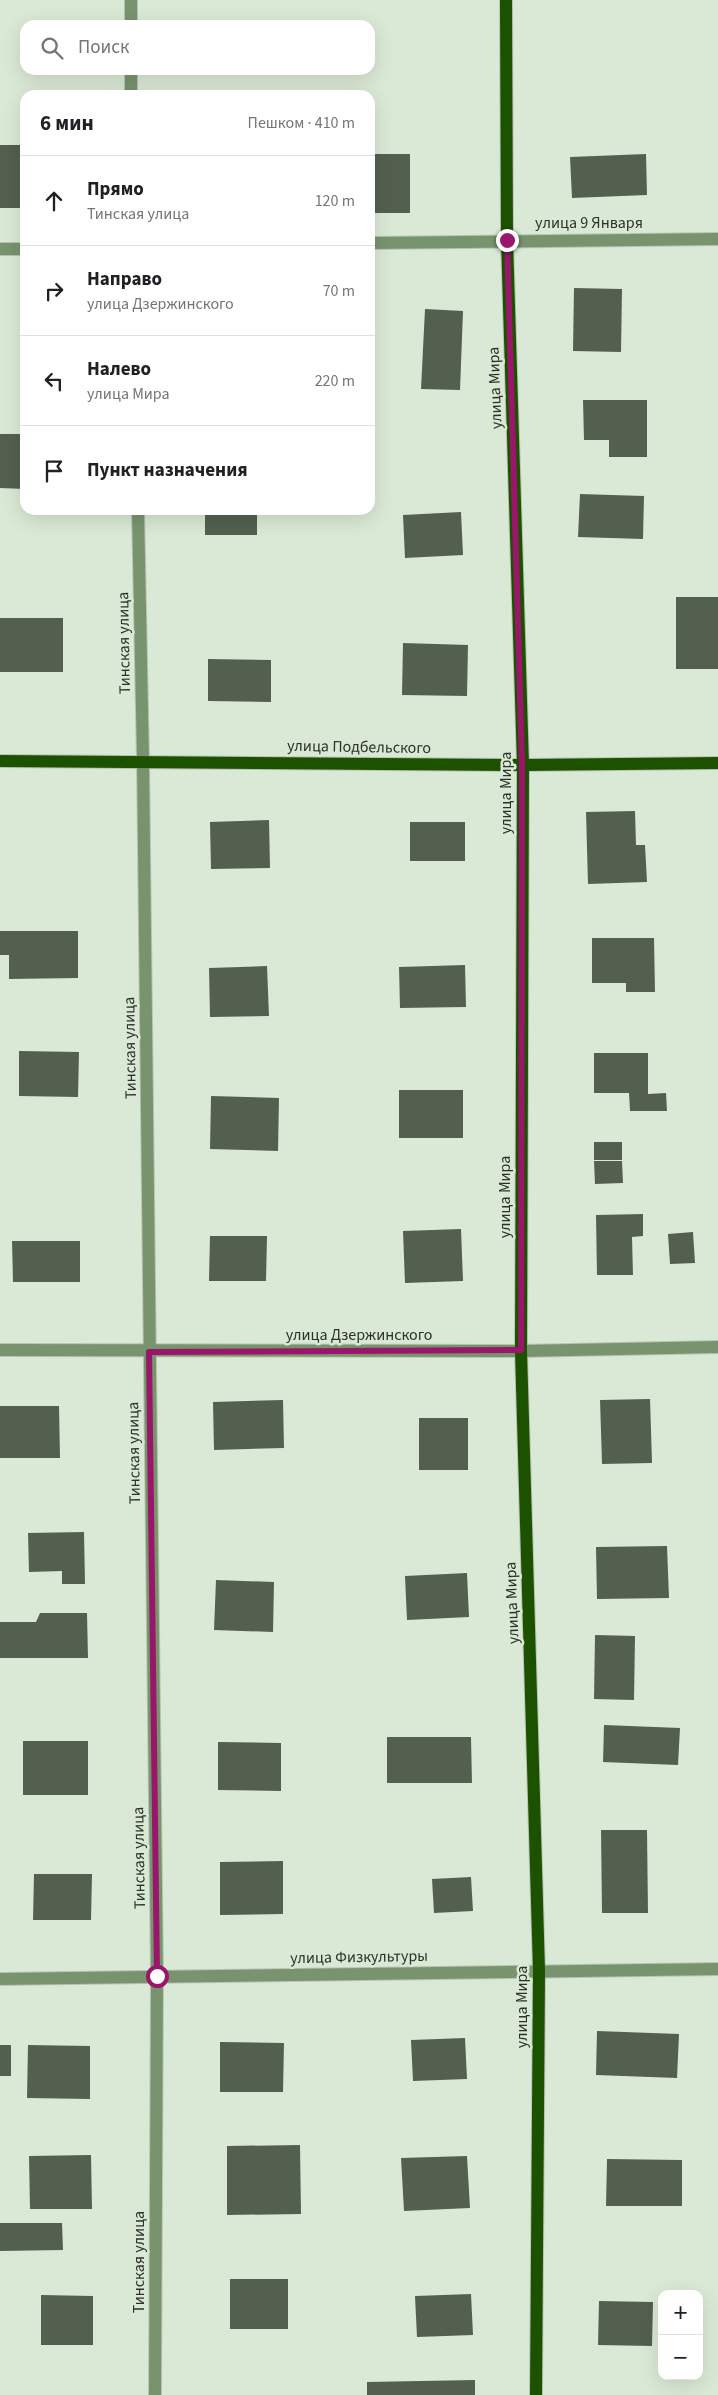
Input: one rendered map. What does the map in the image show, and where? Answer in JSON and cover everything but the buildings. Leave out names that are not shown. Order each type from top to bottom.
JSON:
[{"type":"main road","name":"улица Мира","points":[[506,0],[507,240],[522,765],[521,1350],[539,1970],[536,2395]]},
{"type":"main road","name":"улица Подбельского","points":[[0,760],[522,765],[718,763]]},
{"type":"street","points":[[131,0],[131,20]]},
{"type":"street","points":[[131,75],[131,90]]},
{"type":"street","name":"улица 9 Января","points":[[375,243],[718,239]]},
{"type":"street","points":[[0,249],[20,249]]},
{"type":"street","name":"Тинская улица","points":[[138,515],[143,760],[157,1976],[155,2395]]},
{"type":"street","name":"улица Дзержинского","points":[[0,1350],[149,1352],[718,1347]]},
{"type":"street","name":"улица Физкультуры","points":[[0,1979],[539,1970],[718,1970]]},
{"type":"route","points":[[157,1976],[149,1352],[521,1350],[522,765],[507,240]]}]
